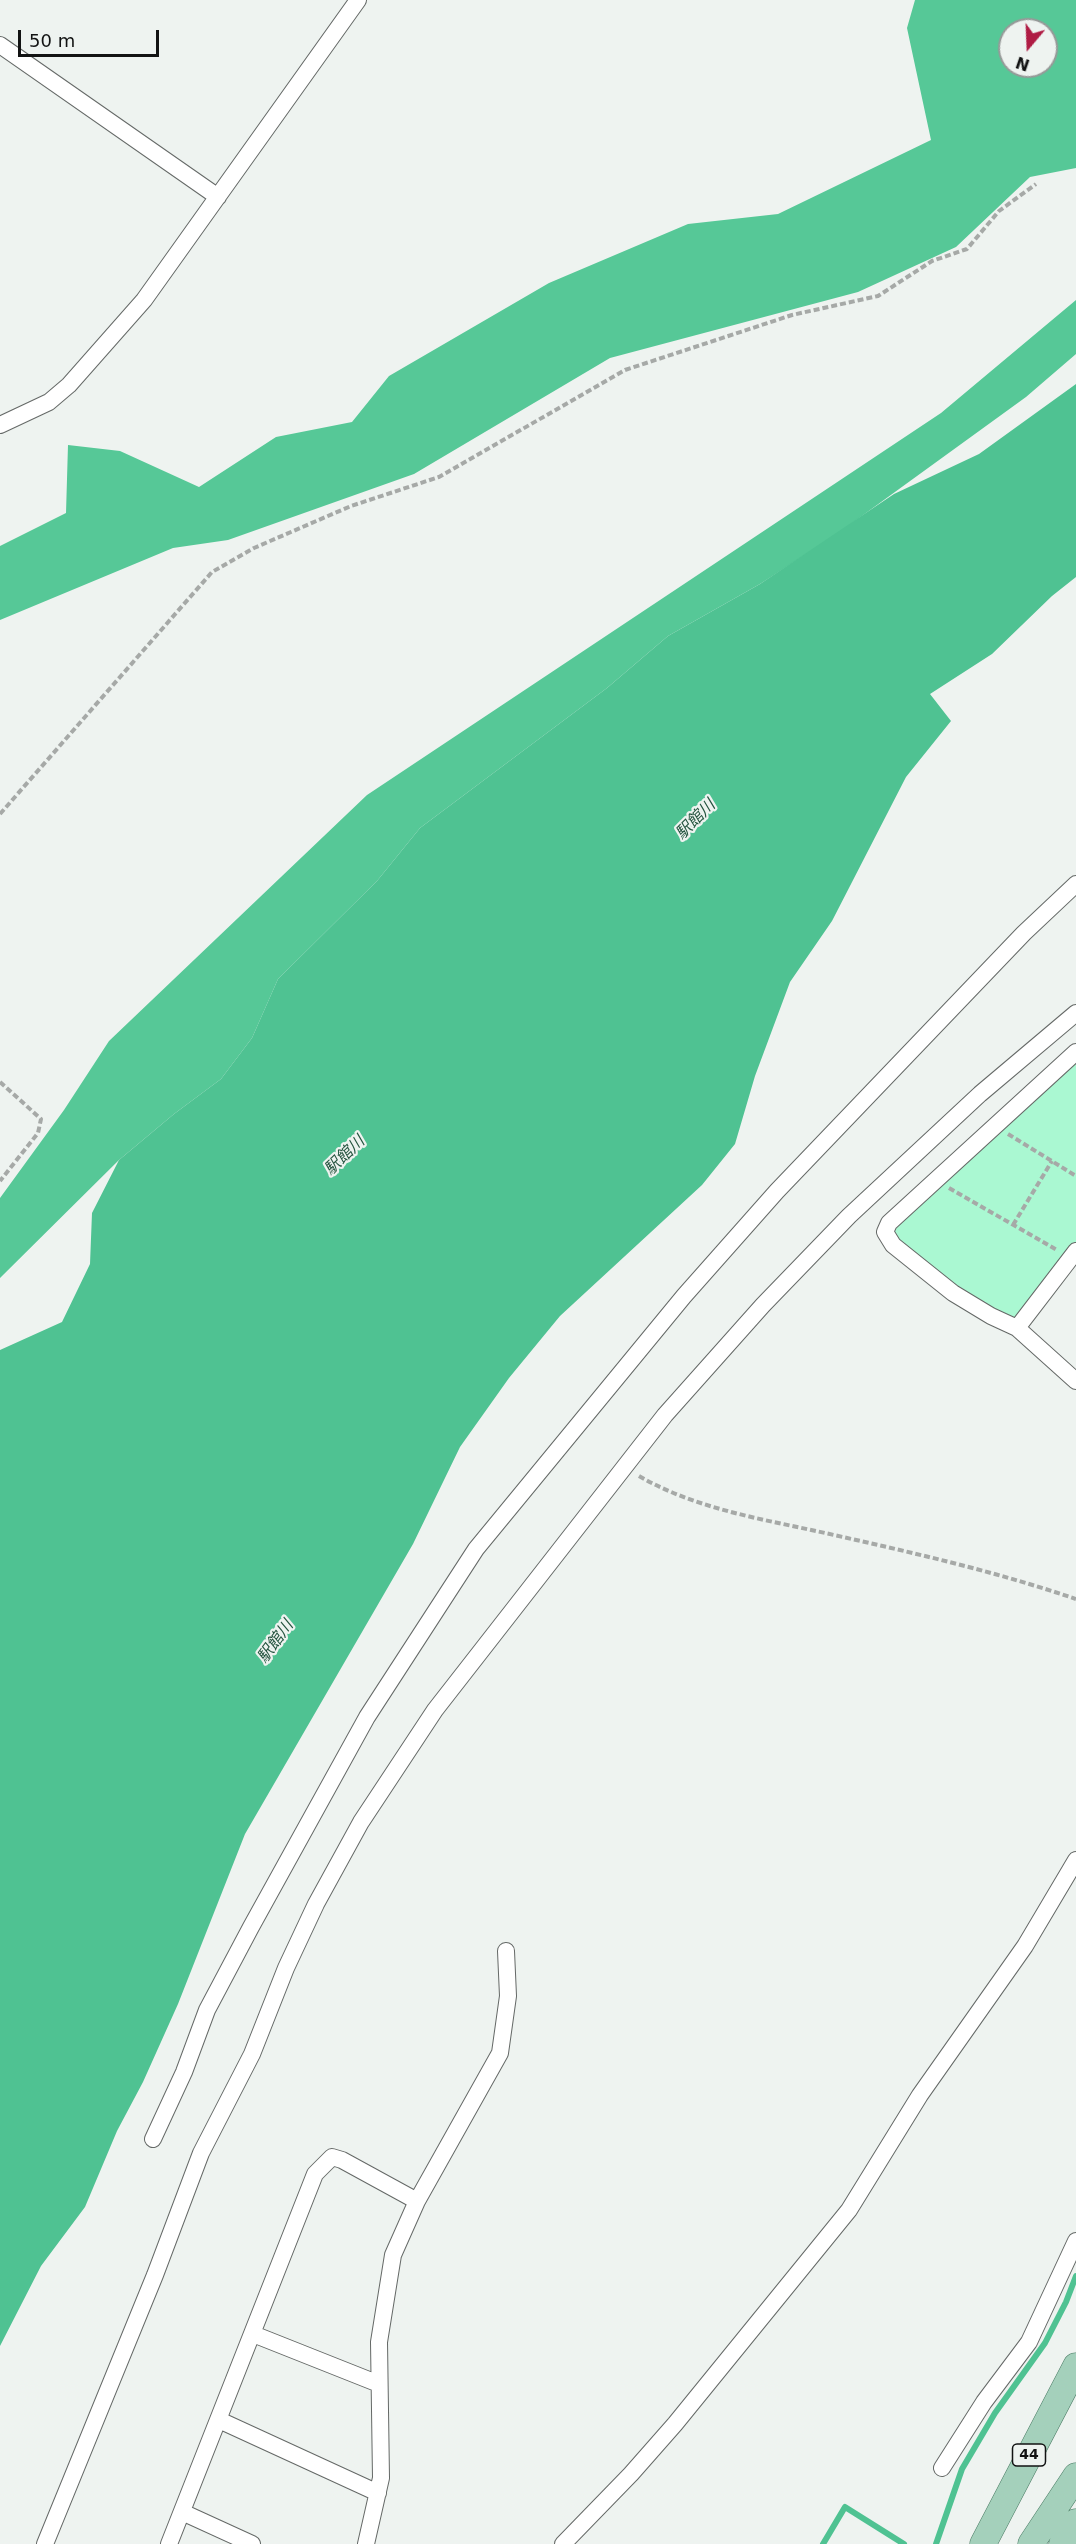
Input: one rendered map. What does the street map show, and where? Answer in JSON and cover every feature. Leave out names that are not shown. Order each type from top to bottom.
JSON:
[{"type":"main road","name":"44","points":[[983,2544],[1076,2366]]},
{"type":"main road","points":[[1031,2544],[1076,2476]]},
{"type":"main road","points":[[1062,2544],[1076,2522]]},
{"type":"street","points":[[0,426],[49,402],[69,385],[144,300],[358,0]]},
{"type":"street","points":[[0,45],[218,197]]},
{"type":"street","points":[[153,2139],[184,2072],[207,2010],[251,1927],[367,1717],[476,1549],[684,1296],[777,1191],[1024,933],[1076,884]]},
{"type":"street","points":[[45,2544],[156,2275],[201,2153],[252,2054],[286,1968],[316,1904],[361,1822],[435,1710],[666,1415],[713,1360],[849,1216],[980,1094],[1076,1013]]},
{"type":"street","points":[[1076,1052],[934,1179],[889,1223],[885,1232],[887,1240],[953,1293],[1017,1328],[1076,1381]]},
{"type":"street","points":[[1017,1328],[1073,1254]]},
{"type":"street","points":[[563,2544],[631,2474],[675,2424],[849,2210],[920,2095],[1025,1946],[1076,1860]]},
{"type":"street","points":[[366,2544],[378,2493],[382,2462],[379,2384],[381,2314],[393,2255],[417,2201],[500,2053],[508,1996],[506,1951]]},
{"type":"street","points":[[169,2544],[320,2166],[332,2157],[342,2160],[417,2201]]},
{"type":"street","points":[[942,2469],[984,2402],[1029,2342],[1076,2241]]},
{"type":"street","points":[[253,2334],[379,2384]]},
{"type":"street","points":[[219,2420],[378,2493]]},
{"type":"street","points":[[182,2512],[252,2544]]},
{"type":"path","points":[[0,814],[212,572],[254,548],[351,506],[439,477],[625,370],[792,315],[878,296],[932,261],[967,249],[999,211],[1036,184]]},
{"type":"path","points":[[0,1082],[41,1119],[38,1133],[0,1181]]},
{"type":"path","points":[[993,1125],[1076,1176]]},
{"type":"path","points":[[1013,1225],[1052,1161]]},
{"type":"path","points":[[934,1179],[1013,1225],[1073,1254]]},
{"type":"path","points":[[626,1468],[661,1488],[716,1508],[973,1567],[1076,1599]]},
{"type":"shaded area","points":[[915,0],[1076,0],[1076,168],[1030,177],[956,247],[858,292],[610,358],[414,474],[228,540],[173,548],[0,620],[0,546],[66,513],[68,445],[120,451],[199,487],[276,437],[352,422],[389,376],[549,283],[688,224],[778,214],[931,140],[907,28]]},
{"type":"shaded area","points":[[1076,300],[1076,354],[1026,397],[837,534],[760,584],[668,636],[607,688],[420,828],[377,881],[278,979],[252,1038],[221,1079],[174,1114],[119,1160],[0,1278],[0,1198],[64,1110],[109,1041],[367,795],[941,413]]},
{"type":"shaded area","points":[[1076,1058],[1076,1257],[1018,1317],[1007,1318],[930,1270],[893,1234],[896,1224]]},
{"type":"water","name":"駅館川","points":[[1076,384],[1076,577],[1052,596],[992,654],[930,694],[951,721],[906,777],[832,921],[790,982],[755,1076],[735,1144],[702,1185],[560,1316],[509,1378],[460,1447],[413,1544],[245,1834],[178,2004],[143,2082],[117,2131],[85,2207],[41,2266],[0,2346],[0,1350],[62,1322],[90,1264],[92,1213],[119,1160],[174,1114],[221,1079],[252,1038],[278,979],[377,881],[420,828],[607,688],[668,636],[760,584],[894,494],[979,454]]},
{"type":"waterway","points":[[936,2544],[962,2469],[995,2413],[1045,2343],[1066,2302],[1076,2276]]},
{"type":"waterway","points":[[823,2544],[845,2507],[904,2544]]}]
